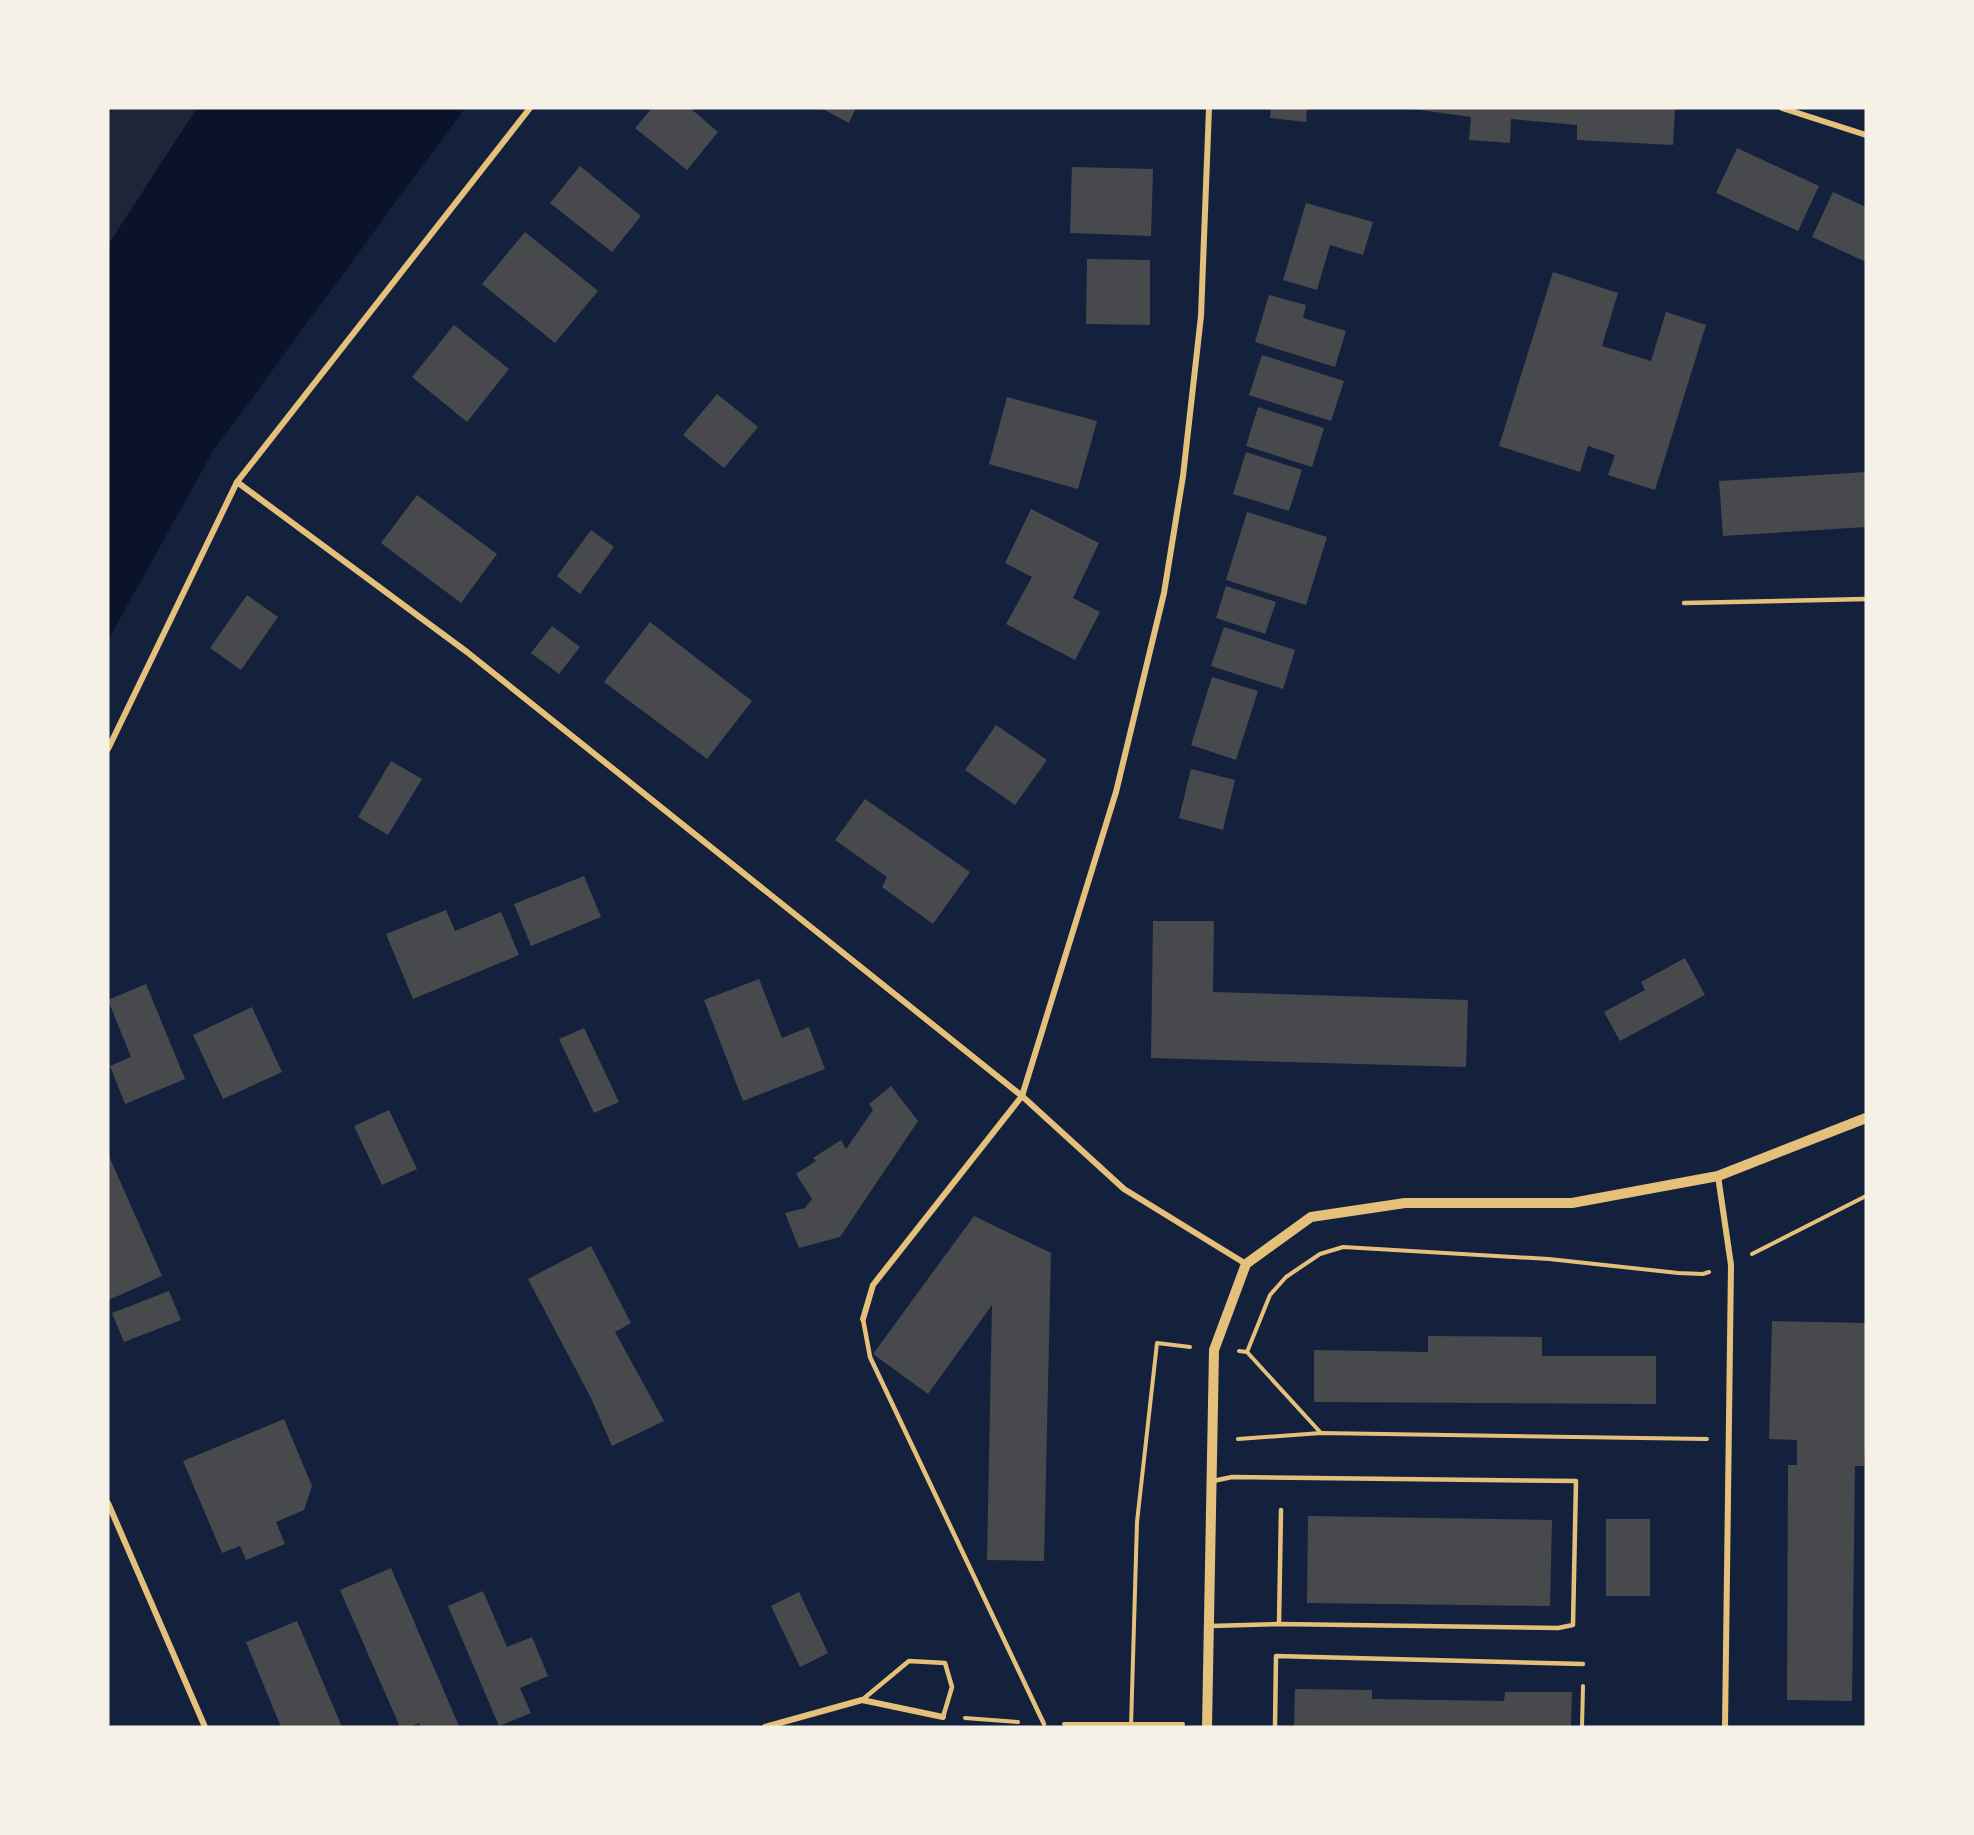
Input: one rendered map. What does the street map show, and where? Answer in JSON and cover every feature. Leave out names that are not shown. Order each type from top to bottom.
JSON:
[{"type":"street","points":[[108,749],[237,482],[530,108]]},
{"type":"street","points":[[863,1319],[873,1286],[1022,1096],[1116,792],[1164,593],[1183,476],[1201,316],[1209,108]]},
{"type":"street","points":[[1782,108],[1866,135]]},
{"type":"street","points":[[237,482],[468,652],[1022,1096],[1124,1190],[1246,1263]]},
{"type":"street","points":[[1207,1725],[1214,1350],[1246,1263],[1311,1216],[1405,1203],[1572,1203],[1718,1176],[1866,1118]]},
{"type":"street","points":[[1718,1176],[1731,1265],[1725,1727]]},
{"type":"street","points":[[108,1503],[205,1727]]},
{"type":"street","points":[[765,1727],[862,1700],[943,1717]]},
{"type":"lane","points":[[1684,603],[1866,599]]},
{"type":"lane","points":[[863,1319],[870,1356],[1044,1724]]},
{"type":"lane","points":[[1209,1626],[1279,1624],[1558,1628],[1573,1625],[1576,1481],[1232,1477],[1210,1481]]},
{"type":"lane","points":[[1279,1624],[1281,1510]]},
{"type":"lane","points":[[1275,1727],[1276,1656],[1583,1664]]},
{"type":"lane","points":[[862,1700],[909,1661],[945,1664],[952,1687],[943,1717]]},
{"type":"path","points":[[1247,1352],[1270,1295],[1286,1277],[1320,1254],[1343,1247],[1549,1259],[1703,1274],[1731,1265],[1866,1196]]},
{"type":"path","points":[[1131,1725],[1137,1522],[1157,1343],[1247,1352],[1321,1433]]},
{"type":"path","points":[[1211,1443],[1321,1433],[1729,1439]]},
{"type":"path","points":[[943,1717],[1044,1724],[1207,1725]]},
{"type":"shaded area","points":[[115,108],[197,108],[108,245],[108,118]]},
{"type":"shaded area","points":[[197,108],[465,108],[213,451],[108,640],[108,245]]},
{"type":"building","points":[[652,108],[690,108],[718,132],[687,170],[635,128]]},
{"type":"building","points":[[821,108],[856,108],[849,123]]},
{"type":"building","points":[[1271,108],[1307,108],[1306,122],[1270,118]]},
{"type":"building","points":[[1406,108],[1675,108],[1673,145],[1577,140],[1577,125],[1511,119],[1510,143],[1469,140],[1471,117]]},
{"type":"building","points":[[1737,148],[1819,186],[1798,231],[1716,193]]},
{"type":"building","points":[[580,166],[641,216],[612,252],[550,203]]},
{"type":"building","points":[[1072,167],[1153,169],[1151,236],[1070,233]]},
{"type":"building","points":[[1833,192],[1866,207],[1866,262],[1812,237]]},
{"type":"building","points":[[1306,203],[1373,222],[1363,255],[1330,245],[1317,290],[1283,280]]},
{"type":"building","points":[[525,232],[598,291],[555,343],[482,284]]},
{"type":"building","points":[[1087,259],[1150,260],[1150,325],[1086,324]]},
{"type":"building","points":[[1553,272],[1618,293],[1602,346],[1651,361],[1666,312],[1706,325],[1655,490],[1608,475],[1615,455],[1588,446],[1580,472],[1499,446]]},
{"type":"building","points":[[1269,295],[1306,305],[1303,318],[1346,331],[1335,367],[1255,342]]},
{"type":"building","points":[[454,325],[509,369],[467,422],[412,377]]},
{"type":"building","points":[[1262,355],[1344,381],[1331,421],[1249,395]]},
{"type":"building","points":[[717,394],[758,427],[724,468],[683,435]]},
{"type":"building","points":[[1007,397],[1097,421],[1078,489],[989,464]]},
{"type":"building","points":[[1258,407],[1324,428],[1312,467],[1246,446]]},
{"type":"building","points":[[1246,452],[1302,470],[1289,511],[1233,494]]},
{"type":"building","points":[[1866,472],[1866,527],[1723,536],[1719,481]]},
{"type":"building","points":[[417,495],[497,554],[461,603],[381,543]]},
{"type":"building","points":[[1031,509],[1099,543],[1073,598],[1100,612],[1075,660],[1006,624],[1032,577],[1005,563]]},
{"type":"building","points":[[1247,512],[1327,537],[1306,605],[1226,580]]},
{"type":"building","points":[[591,530],[614,547],[580,594],[557,576]]},
{"type":"building","points":[[1226,586],[1276,602],[1265,634],[1216,618]]},
{"type":"building","points":[[247,595],[278,617],[241,670],[210,648]]},
{"type":"building","points":[[650,622],[752,701],[707,759],[604,682]]},
{"type":"building","points":[[552,626],[580,647],[559,674],[531,653]]},
{"type":"building","points":[[1224,627],[1295,650],[1283,689],[1211,666]]},
{"type":"building","points":[[1212,677],[1258,691],[1236,760],[1191,745]]},
{"type":"building","points":[[996,725],[1047,760],[1015,805],[965,770]]},
{"type":"building","points":[[391,761],[422,779],[388,835],[358,817]]},
{"type":"building","points":[[1191,769],[1235,780],[1223,830],[1179,818]]},
{"type":"building","points":[[865,799],[970,872],[933,924],[882,887],[887,877],[835,840]]},
{"type":"building","points":[[584,876],[601,917],[531,946],[514,904]]},
{"type":"building","points":[[446,910],[455,931],[501,912],[519,955],[413,999],[386,934]]},
{"type":"building","points":[[1153,921],[1214,921],[1213,992],[1468,1000],[1466,1067],[1151,1058]]},
{"type":"building","points":[[1685,958],[1705,995],[1620,1041],[1604,1012],[1645,990],[1641,982]]},
{"type":"building","points":[[759,979],[782,1038],[809,1027],[825,1069],[743,1101],[704,1000]]},
{"type":"building","points":[[146,984],[185,1079],[125,1104],[110,1066],[131,1057],[108,1000]]},
{"type":"building","points":[[252,1007],[282,1072],[223,1099],[193,1035]]},
{"type":"building","points":[[584,1028],[619,1102],[594,1113],[559,1039]]},
{"type":"building","points":[[891,1086],[918,1121],[840,1237],[799,1248],[785,1213],[805,1208],[812,1199],[796,1174],[816,1161],[813,1158],[841,1140],[846,1149],[873,1110],[869,1104]]},
{"type":"building","points":[[389,1110],[417,1169],[382,1185],[354,1126]]},
{"type":"building","points":[[108,1154],[162,1276],[109,1300],[108,1298]]},
{"type":"building","points":[[974,1216],[1051,1253],[1044,1561],[987,1560],[992,1305],[928,1394],[873,1354]]},
{"type":"building","points":[[591,1246],[631,1323],[615,1332],[664,1421],[612,1446],[591,1398],[528,1279]]},
{"type":"building","points":[[169,1291],[181,1320],[124,1342],[112,1313]]},
{"type":"building","points":[[1772,1321],[1866,1323],[1864,1466],[1855,1466],[1852,1701],[1787,1700],[1788,1465],[1797,1465],[1797,1440],[1769,1439]]},
{"type":"building","points":[[1428,1336],[1542,1337],[1542,1356],[1656,1356],[1656,1404],[1314,1402],[1314,1350],[1428,1352]]},
{"type":"building","points":[[284,1419],[312,1486],[304,1510],[276,1522],[285,1544],[246,1560],[240,1546],[222,1553],[183,1461]]},
{"type":"building","points":[[1308,1516],[1552,1520],[1550,1606],[1307,1603]]},
{"type":"building","points":[[1606,1519],[1650,1519],[1650,1596],[1606,1596]]},
{"type":"building","points":[[391,1568],[459,1726],[457,1727],[421,1727],[419,1723],[409,1727],[400,1727],[340,1590]]},
{"type":"building","points":[[483,1591],[507,1647],[532,1637],[548,1676],[520,1688],[531,1713],[499,1726],[448,1606]]},
{"type":"building","points":[[799,1592],[828,1653],[800,1667],[771,1606]]},
{"type":"building","points":[[297,1621],[342,1727],[281,1727],[246,1642]]},
{"type":"building","points":[[1295,1689],[1372,1690],[1372,1699],[1504,1701],[1505,1692],[1572,1692],[1571,1727],[1294,1727]]}]
